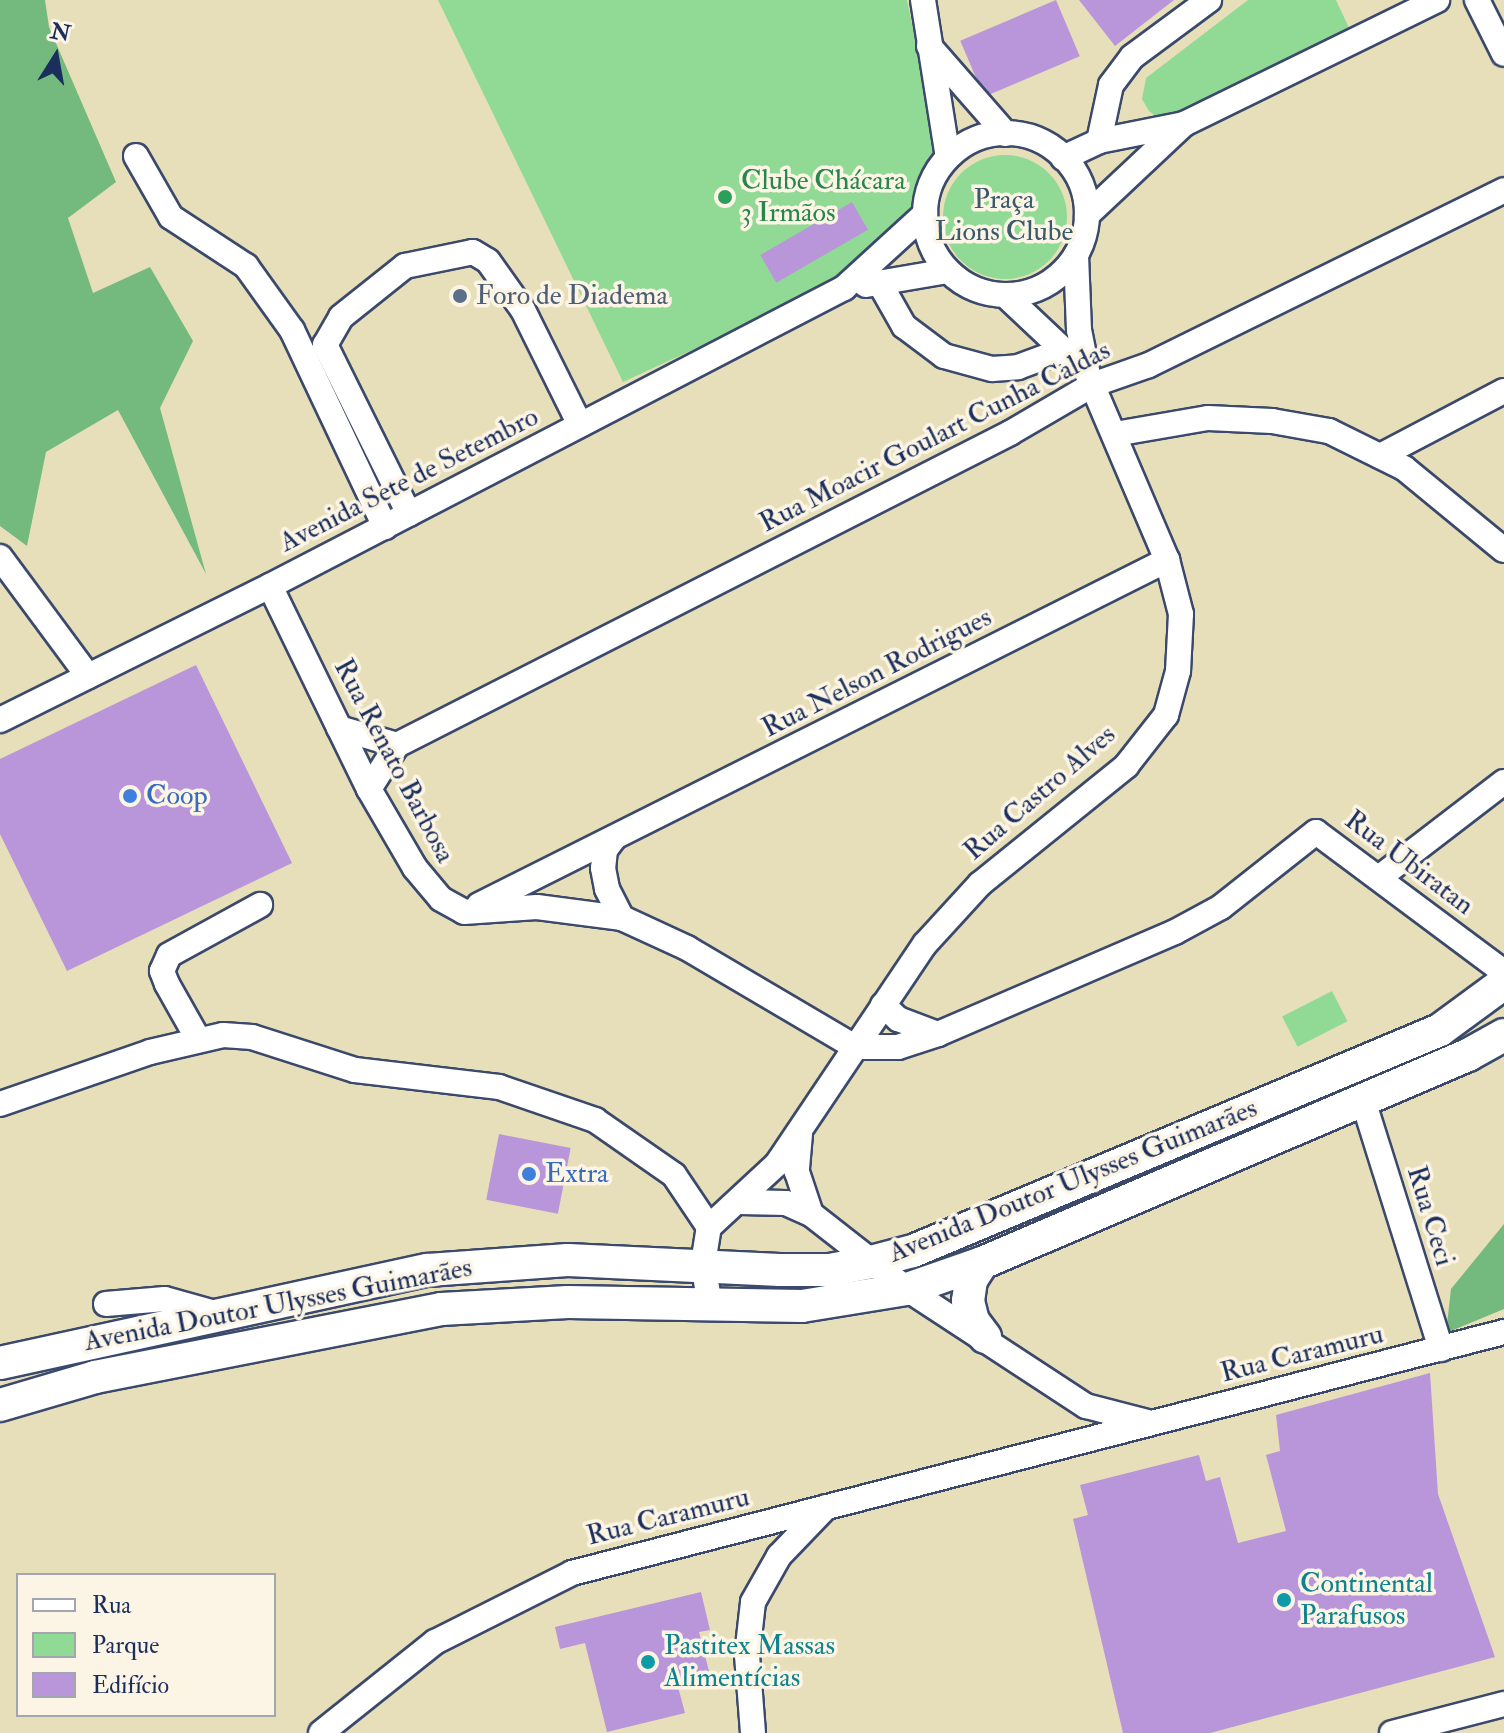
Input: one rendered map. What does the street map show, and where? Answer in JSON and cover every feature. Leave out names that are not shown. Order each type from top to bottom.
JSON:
[{"type":"main road","name":"Avenida Doutor Ulysses Guimarães","points":[[0,1363],[215,1313],[428,1270],[498,1263],[703,1264],[830,1270],[871,1262],[913,1251],[1440,1030],[1504,983]]},
{"type":"main road","name":"Avenida Doutor Ulysses Guimarães","points":[[0,1405],[95,1377],[441,1309],[568,1302],[802,1306],[907,1289],[982,1263],[1363,1100],[1504,1035]]},
{"type":"main road","points":[[982,1263],[971,1280],[968,1301],[973,1321],[985,1337]]},
{"type":"street","points":[[923,0],[948,157]]},
{"type":"street","points":[[1099,141],[1111,85],[1132,57],[1209,0]]},
{"type":"street","points":[[1063,158],[1099,141],[1184,124],[1437,0]]},
{"type":"street","points":[[1477,0],[1504,54]]},
{"type":"street","points":[[929,46],[1006,134]]},
{"type":"street","points":[[1087,215],[1184,124]]},
{"type":"street","points":[[1006,134],[1047,145],[1063,158],[1076,175],[1087,215],[1076,255],[1046,285],[1005,295],[965,284],[948,271],[927,235],[925,214],[927,193],[948,157],[985,136],[1006,134]]},
{"type":"street","points":[[136,156],[171,217],[246,266],[292,330],[385,527]]},
{"type":"street","name":"Rua Moacir Goulart Cunha Caldas","points":[[397,745],[1010,433],[1090,380],[1149,365],[1504,190]]},
{"type":"street","name":"Avenida Sete de Setembro","points":[[0,720],[270,586],[844,288],[925,214]]},
{"type":"street","points":[[409,514],[325,345],[341,317],[405,266],[453,253],[473,252],[488,261],[523,310],[580,425]]},
{"type":"street","name":"Rua Castro Alves","points":[[709,1227],[740,1202],[801,1131],[925,944],[980,884],[1126,766],[1166,715],[1178,671],[1181,614],[1167,560],[1090,380],[1079,330],[1076,255]]},
{"type":"street","name":"Avenida Sete de Setembro","points":[[844,288],[948,271]]},
{"type":"street","points":[[879,282],[904,326],[944,356],[980,367],[1018,367],[1064,350]]},
{"type":"street","name":"Rua Castro Alves","points":[[1005,295],[1064,350],[1090,380]]},
{"type":"street","points":[[1380,456],[1504,391]]},
{"type":"street","points":[[1115,434],[1208,418],[1272,421],[1329,431],[1404,468],[1504,550]]},
{"type":"street","points":[[0,557],[88,676]]},
{"type":"street","name":"Rua Nelson Rodrigues","points":[[464,912],[1167,560]]},
{"type":"street","name":"Rua Renato Barbosa","points":[[270,586],[369,789],[428,888],[464,912]]},
{"type":"street","points":[[339,728],[397,745],[369,789]]},
{"type":"street","points":[[1380,877],[1504,782]]},
{"type":"street","name":"Rua Ubiratan","points":[[938,1034],[1221,907],[1316,832],[1504,972]]},
{"type":"street","points":[[614,838],[605,850],[603,868],[607,889],[622,918]]},
{"type":"street","points":[[198,1039],[162,971],[169,955],[260,905]]},
{"type":"street","points":[[464,912],[537,907],[622,918],[687,948],[855,1047],[898,1047],[938,1034]]},
{"type":"street","points":[[883,1005],[898,1019],[938,1034]]},
{"type":"street","points":[[0,1104],[198,1039],[252,1037],[355,1070],[499,1087],[543,1099],[595,1120],[663,1166],[699,1205],[709,1227],[703,1264],[710,1305]]},
{"type":"street","name":"Rua Ceci","points":[[1363,1100],[1441,1349]]},
{"type":"street","name":"Rua Castro Alves","points":[[801,1131],[797,1172],[811,1214]]},
{"type":"street","points":[[740,1202],[786,1203],[811,1214],[907,1289],[985,1337],[1086,1406],[1153,1423]]},
{"type":"street","points":[[106,1304],[165,1299],[215,1313]]},
{"type":"street","name":"Rua Caramuru","points":[[321,1733],[435,1642],[510,1600],[572,1573],[1504,1332]]},
{"type":"street","points":[[1069,1444],[1086,1406]]},
{"type":"street","points":[[753,1733],[747,1655],[753,1602],[779,1556],[826,1507]]},
{"type":"street","points":[[1392,1733],[1504,1704]]},
{"type":"green space","points":[[0,0],[45,0],[49,27],[116,182],[68,218],[93,293],[150,267],[193,341],[160,408],[206,574],[118,410],[46,452],[27,546],[0,526]]},
{"type":"green space","name":"Clube Chácara 3 Irmãos","points":[[438,0],[907,0],[939,155],[921,183],[915,211],[839,282],[623,382]]},
{"type":"green space","points":[[1248,0],[1336,0],[1350,30],[1182,117],[1158,118],[1149,111],[1142,99],[1146,78]]},
{"type":"green space","name":"Praça Lions Clube","points":[[1005,155],[1029,159],[1049,173],[1063,193],[1067,217],[1063,241],[1049,261],[1029,275],[1005,279],[981,275],[961,261],[947,241],[943,217],[947,193],[961,173],[981,159]]},
{"type":"green space","points":[[1332,991],[1347,1021],[1298,1047],[1282,1016]]},
{"type":"green space","points":[[1504,1224],[1504,1309],[1446,1333],[1451,1289]]},
{"type":"building","points":[[1056,0],[1080,56],[984,97],[960,41]]},
{"type":"building","points":[[1079,0],[1174,0],[1115,46]]},
{"type":"building","points":[[852,202],[868,230],[776,283],[760,255]]},
{"type":"building","name":"Coop","points":[[196,665],[292,863],[67,971],[0,834],[0,759]]},
{"type":"building","name":"Extra","points":[[499,1134],[571,1148],[558,1214],[486,1200]]},
{"type":"building","name":"Continental Parafusos","points":[[1430,1373],[1438,1494],[1495,1657],[1210,1733],[1123,1733],[1073,1519],[1088,1515],[1080,1485],[1199,1455],[1206,1481],[1220,1477],[1238,1543],[1286,1531],[1266,1455],[1280,1451],[1276,1415]]},
{"type":"building","name":"Pastitex Massas Alimentícias","points":[[701,1592],[710,1630],[699,1632],[710,1675],[677,1683],[685,1713],[607,1732],[585,1643],[560,1649],[555,1627]]},
{"type":"place","name":"Clube Chácara 3 Irmãos","points":[[725,197]]},
{"type":"place","name":"Foro de Diadema","points":[[460,296]]},
{"type":"place","name":"Coop","points":[[130,796]]},
{"type":"place","name":"Extra","points":[[529,1174]]},
{"type":"place","name":"Continental Parafusos","points":[[1284,1600]]},
{"type":"place","name":"Pastitex Massas Alimentícias","points":[[648,1662]]}]
